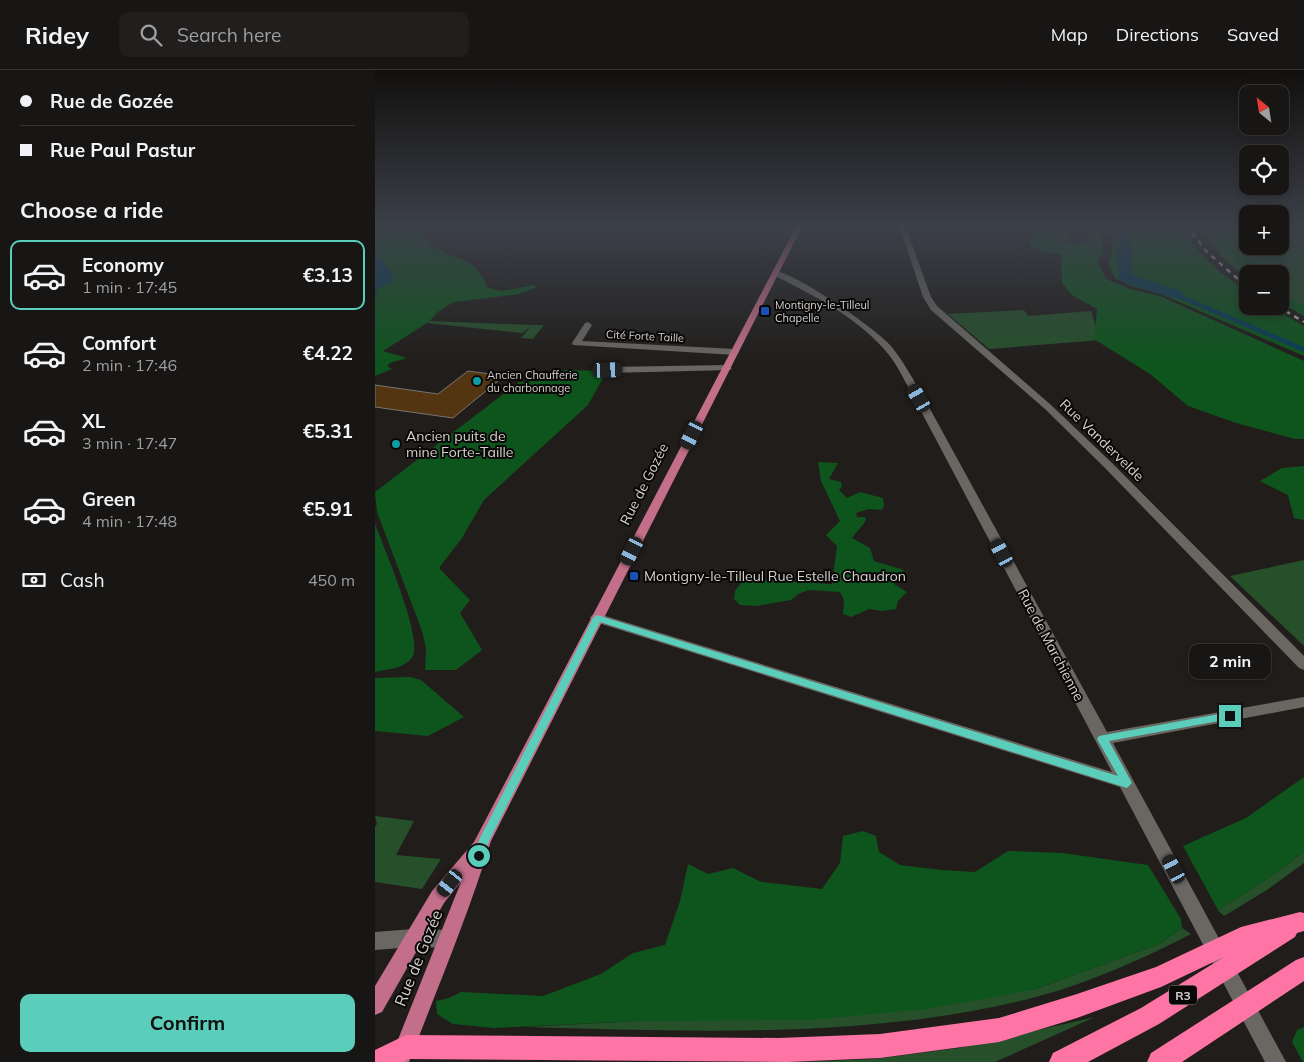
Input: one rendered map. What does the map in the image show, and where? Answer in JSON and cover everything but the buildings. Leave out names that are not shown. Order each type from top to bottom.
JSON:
[{"type":"highway","points":[[378,1062],[402,1054],[779,1050],[880,1046],[999,1030],[1077,1006],[1161,976],[1241,937],[1302,920]]},
{"type":"highway","name":"R3","points":[[1062,1062],[1150,1016],[1302,920]]},
{"type":"highway","points":[[1166,1060],[1304,968]]},
{"type":"main road","name":"Rue de Gozée","points":[[402,1054],[464,901],[483,841],[777,271]]},
{"type":"main road","name":"Rue de Gozée","points":[[375,1005],[438,897],[483,841]]},
{"type":"street","name":"Rue Vandervelde","points":[[918,271],[927,297],[935,308],[1048,408],[1108,465],[1304,665]]},
{"type":"street","name":"Rue de Marchienne","points":[[776,274],[797,284],[861,325],[877,337],[895,358],[919,398],[1102,739],[1166,854],[1276,1062]]},
{"type":"street","name":"Cité Forte Taille","points":[[588,325],[576,343],[735,352]]},
{"type":"street","points":[[608,370],[727,368]]},
{"type":"street","points":[[597,618],[1127,783]]},
{"type":"street","points":[[1102,739],[1304,702]]},
{"type":"street","points":[[375,941],[413,938],[447,939]]},
{"type":"green space","points":[[378,271],[478,271],[488,288],[502,291],[534,285],[536,287],[519,294],[455,302],[448,305],[430,321],[383,351],[407,358],[390,363],[387,366],[392,369],[375,376],[375,299],[378,288]]},
{"type":"green space","points":[[1062,271],[1103,271],[1106,279],[1130,289],[1160,296],[1304,361],[1304,439],[1295,439],[1236,423],[1188,406],[1150,374],[1094,339],[1097,309],[1072,295],[1062,283]]},
{"type":"green space","points":[[1112,271],[1221,271],[1239,286],[1239,315],[1285,315],[1304,326],[1304,356],[1163,295],[1132,286],[1115,278]]},
{"type":"green space","points":[[1289,271],[1304,271],[1304,316],[1289,307]]},
{"type":"green space","points":[[1289,298],[1304,305],[1304,316],[1289,307]]},
{"type":"green space","points":[[1024,310],[1028,316],[1091,311],[1100,340],[989,349],[948,314]]},
{"type":"green space","points":[[430,321],[544,325],[533,339],[521,338],[531,326],[522,333],[427,323]]},
{"type":"green space","points":[[564,370],[607,371],[588,405],[484,500],[462,538],[439,568],[470,600],[460,613],[482,650],[456,670],[425,670],[426,649],[422,631],[377,512],[375,492],[519,382],[553,380]]},
{"type":"green space","points":[[818,462],[838,463],[829,479],[841,482],[842,486],[839,490],[847,498],[860,492],[883,498],[884,505],[882,510],[869,509],[856,513],[857,517],[866,517],[865,522],[852,538],[870,548],[874,561],[904,570],[894,584],[907,592],[898,601],[896,609],[882,611],[869,609],[851,617],[843,614],[844,600],[840,592],[809,590],[798,594],[791,600],[756,606],[740,605],[734,599],[735,591],[744,579],[832,584],[837,546],[826,535],[840,521],[821,481]]},
{"type":"green space","points":[[1304,466],[1304,520],[1294,518],[1288,495],[1260,481],[1282,468]]},
{"type":"green space","points":[[375,524],[407,612],[415,646],[413,656],[406,664],[375,672]]},
{"type":"green space","points":[[1304,560],[1304,646],[1230,576]]},
{"type":"green space","points":[[410,677],[421,680],[464,717],[428,736],[375,731],[375,678]]},
{"type":"green space","points":[[1304,777],[1304,852],[1261,883],[1218,910],[1183,846],[1246,818]]},
{"type":"green space","points":[[375,816],[414,821],[396,855],[441,859],[422,889],[375,882],[375,827],[377,824]]},
{"type":"green space","points":[[863,831],[876,836],[879,852],[900,865],[975,872],[1008,851],[1062,853],[1148,865],[1181,919],[1182,928],[1159,944],[1033,990],[926,1009],[810,1020],[638,1021],[494,1028],[453,1024],[437,1014],[436,1001],[449,998],[461,992],[543,996],[601,974],[633,953],[665,945],[680,901],[688,864],[708,874],[733,868],[761,882],[822,889],[840,863],[843,836]]},
{"type":"green space","points":[[1304,852],[1304,863],[1267,890],[1224,916],[1218,910],[1261,883]]},
{"type":"green space","points":[[1182,928],[1191,934],[1126,965],[1080,983],[1011,1003],[951,1015],[891,1022],[769,1030],[707,1031],[524,1027],[638,1021],[1033,990],[1159,944]]},
{"type":"green space","points":[[1095,1017],[995,1062],[801,1062],[874,1059],[959,1048]]},
{"type":"green space","points":[[1304,1027],[1303,1062],[1292,1042],[1297,1030]]},
{"type":"water","points":[[375,271],[392,271],[391,284],[378,288],[375,299]]},
{"type":"water","points":[[1146,283],[1187,297],[1304,347],[1304,352],[1182,300],[1141,285]]},
{"type":"waterway","points":[[1126,271],[1126,278],[1175,294]]},
{"type":"railway","points":[[1229,271],[1239,280]]},
{"type":"railway","points":[[1289,313],[1304,322]]},
{"type":"place","name":"Montigny-le-Tilleul Chapelle","points":[[765,311]]},
{"type":"place","name":"Ancien Chaufferie du charbonnage","points":[[477,381]]},
{"type":"place","name":"Ancien puits de mine Forte-Taille","points":[[396,444]]},
{"type":"place","name":"Montigny-le-Tilleul Rue Estelle Chaudron","points":[[634,576]]},
{"type":"route","points":[[479,856],[483,841],[597,618],[1127,783],[1102,739],[1230,716]]}]
